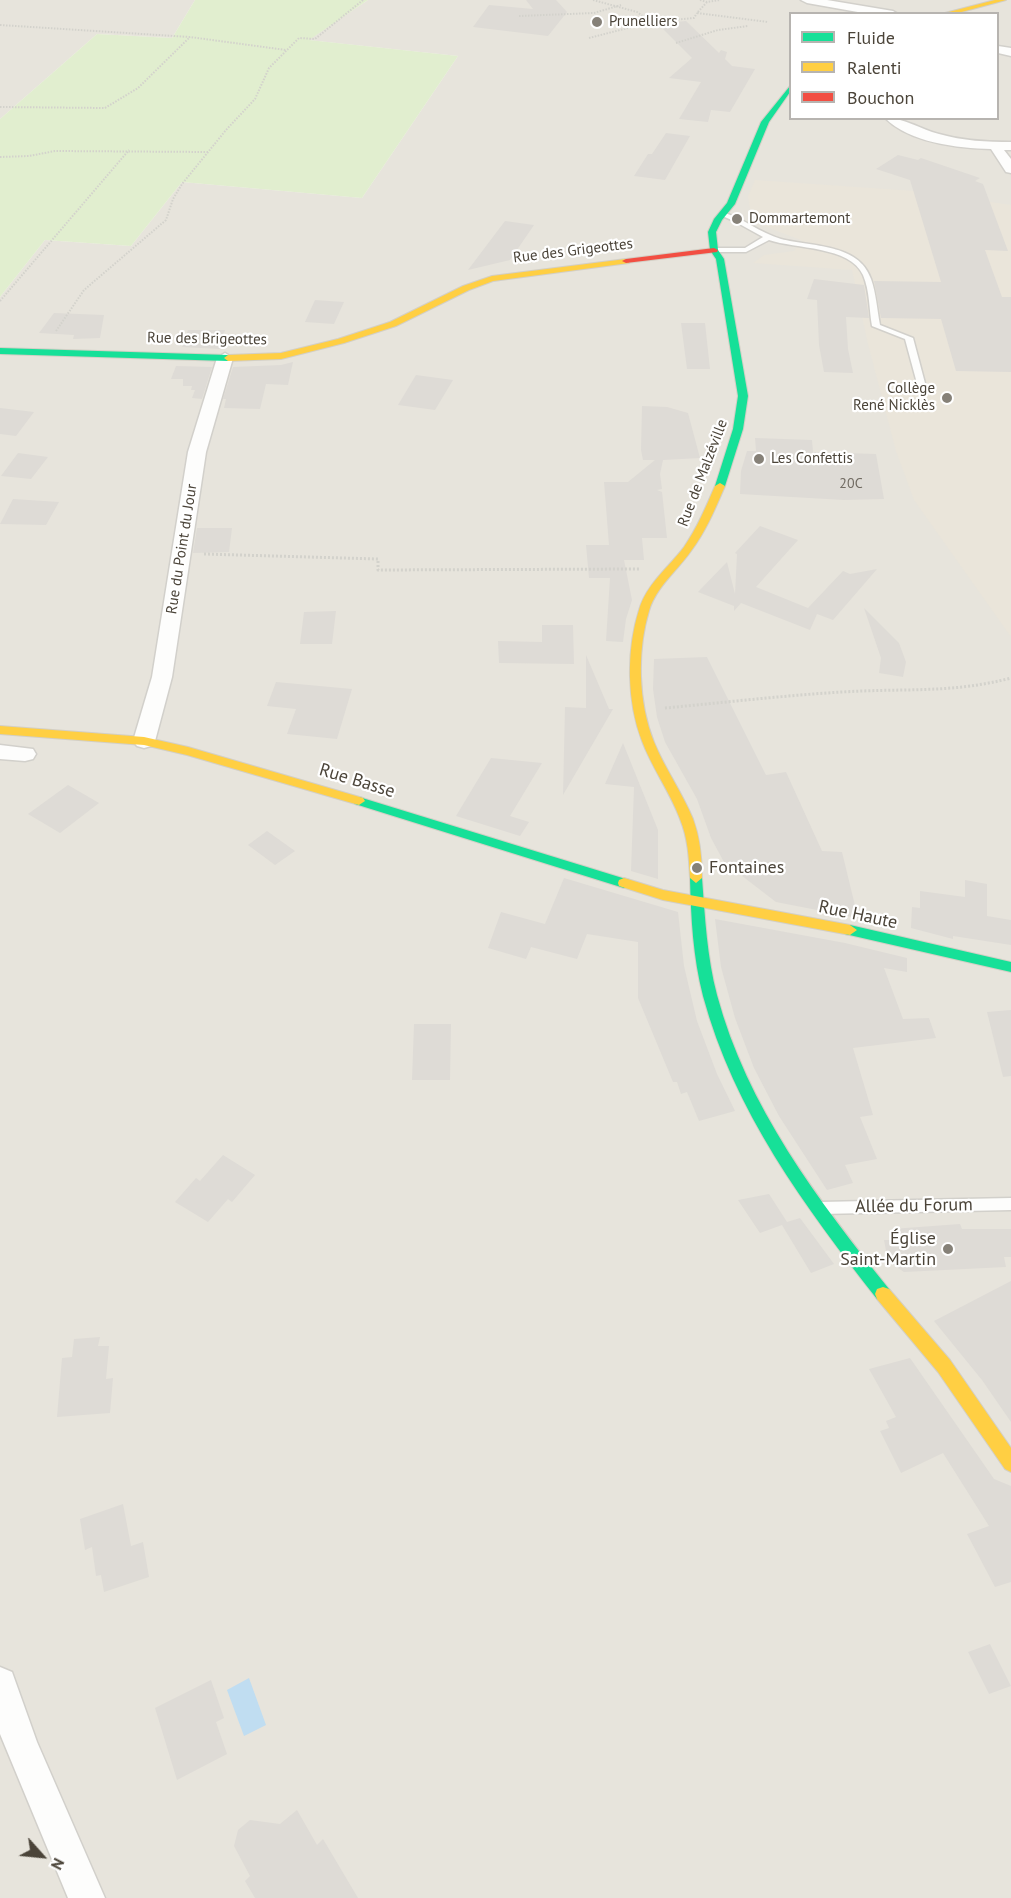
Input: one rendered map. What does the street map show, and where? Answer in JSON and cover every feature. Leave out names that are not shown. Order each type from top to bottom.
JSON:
[{"type":"street","points":[[807,0],[881,12]]},
{"type":"street","points":[[952,12],[1003,0]]},
{"type":"street","name":"Rue de Malzéville","points":[[789,89],[765,122],[731,204],[722,214],[712,232],[714,250],[720,259],[743,396],[742,416],[726,465],[696,538],[648,600],[642,614],[639,666],[640,710],[647,741],[694,836],[697,868],[696,903],[702,956],[711,1004],[732,1063],[761,1124],[816,1208],[890,1302],[920,1335],[1011,1463]]},
{"type":"street","points":[[894,120],[932,137],[995,146],[1011,146]]},
{"type":"street","points":[[995,146],[1011,169]]},
{"type":"street","name":"Rue des Grigeottes","points":[[440,300],[480,282],[502,276],[714,250]]},
{"type":"street","name":"Rue des Brigeottes","points":[[0,351],[225,358],[281,356],[313,349],[405,320],[440,300]]},
{"type":"street","name":"Rue du Point du Jour","points":[[144,741],[162,677],[197,452],[225,358]]},
{"type":"street","name":"Rue Basse","points":[[0,730],[144,741],[266,772],[663,895],[696,903]]},
{"type":"street","points":[[0,752],[25,754]]},
{"type":"street","name":"Rue Haute","points":[[696,903],[845,929],[1011,967]]},
{"type":"street","points":[[0,1684],[21,1745],[87,1898]]},
{"type":"lane","points":[[722,214],[737,219],[754,231],[768,237],[838,254],[860,266],[866,273],[876,326],[909,338],[922,387]]},
{"type":"lane","points":[[714,250],[746,250],[768,237]]},
{"type":"lane","name":"Allée du Forum","points":[[816,1208],[1011,1203]]},
{"type":"path","points":[[42,353],[77,297],[166,220],[173,199],[208,152],[255,99],[269,68],[299,38],[315,39],[363,0]]},
{"type":"path","points":[[593,0],[637,12],[651,22]]},
{"type":"path","points":[[700,0],[707,2],[720,0]]},
{"type":"path","points":[[589,38],[603,32],[638,29],[651,22],[694,18],[707,2]]},
{"type":"path","points":[[519,16],[594,13],[621,5]]},
{"type":"path","points":[[697,13],[768,22]]},
{"type":"path","points":[[0,25],[190,37],[286,50]]},
{"type":"path","points":[[676,43],[718,30],[748,26]]},
{"type":"path","points":[[0,108],[105,108],[138,88],[190,37]]},
{"type":"path","points":[[0,301],[47,244],[101,187],[129,150]]},
{"type":"path","points":[[0,157],[28,156],[55,151],[208,152]]},
{"type":"path","points":[[182,554],[378,559],[378,570],[626,569],[670,572]]},
{"type":"path","points":[[640,710],[860,691],[946,690],[980,686],[1011,678]]},
{"type":"shaded area","points":[[0,0],[195,0],[172,38],[97,34],[0,119]]},
{"type":"shaded area","points":[[368,0],[1011,0],[1011,1898],[0,1898],[0,297],[45,240],[131,246],[182,182],[362,198],[458,56],[308,40]]},
{"type":"shaded area","name":"Collège René Nicklès","points":[[755,180],[914,191],[1011,205],[1011,637],[914,500],[896,451],[868,344],[852,270],[753,263],[764,255],[794,251],[801,240],[764,226],[750,209],[748,196]]},
{"type":"green space","points":[[195,0],[368,0],[309,40],[458,56],[362,198],[182,182],[131,246],[45,240],[0,297],[0,119],[97,34],[172,38]]},
{"type":"water","points":[[249,1678],[266,1725],[244,1736],[227,1690]]},
{"type":"building","points":[[526,0],[556,0],[567,12],[548,36],[473,27],[489,5],[533,9]]},
{"type":"building","points":[[686,21],[719,53],[721,50],[727,52],[725,59],[732,66],[755,69],[730,112],[711,110],[708,122],[679,119],[701,82],[669,78],[692,58],[658,24]]},
{"type":"building","points":[[666,133],[690,136],[665,180],[634,176],[648,154],[652,154]]},
{"type":"building","points":[[898,155],[918,160],[921,158],[980,178],[975,181],[983,184],[1008,251],[985,250],[1002,297],[1011,297],[1011,372],[956,371],[941,319],[881,318],[874,281],[941,282],[910,180],[876,169]]},
{"type":"building","points":[[505,221],[534,225],[510,260],[468,270]]},
{"type":"building","points":[[814,279],[864,285],[869,318],[846,317],[848,349],[853,373],[824,372],[819,345],[817,300],[807,299]]},
{"type":"building","points":[[315,300],[344,302],[334,324],[305,322]]},
{"type":"building","points":[[54,313],[104,315],[100,338],[73,339],[74,335],[39,333]]},
{"type":"building","points":[[681,323],[705,323],[710,369],[687,369]]},
{"type":"building","points":[[188,330],[225,330],[220,349],[182,347]]},
{"type":"building","points":[[293,362],[288,385],[266,384],[260,409],[224,408],[226,399],[223,399],[233,367],[281,365]]},
{"type":"building","points":[[176,366],[212,367],[202,399],[192,398],[195,390],[191,390],[192,386],[183,386],[183,379],[171,379]]},
{"type":"building","points":[[416,375],[453,380],[435,410],[398,405]]},
{"type":"building","points":[[642,406],[667,407],[688,413],[700,458],[663,460],[660,474],[662,489],[657,490],[662,492],[667,538],[642,538],[644,560],[624,560],[632,600],[626,619],[623,642],[606,641],[610,578],[589,578],[586,545],[609,545],[604,482],[628,482],[655,460],[643,460],[641,450]]},
{"type":"building","points":[[0,408],[34,412],[16,436],[0,434]]},
{"type":"building","points":[[755,438],[812,440],[813,452],[876,454],[884,499],[844,500],[740,494],[741,471],[747,451],[756,451]]},
{"type":"building","points":[[18,453],[48,457],[31,479],[1,476]]},
{"type":"building","points":[[13,499],[59,502],[46,525],[0,524]]},
{"type":"building","points":[[760,526],[798,540],[756,587],[808,608],[843,571],[850,574],[877,569],[833,620],[817,614],[810,630],[741,603],[734,611],[734,606],[698,592],[727,562],[735,594],[737,554],[735,553]]},
{"type":"building","points":[[197,528],[232,528],[229,552],[193,553]]},
{"type":"building","points":[[864,608],[899,643],[906,662],[903,677],[879,673],[881,658]]},
{"type":"building","points":[[336,611],[332,644],[300,644],[304,612]]},
{"type":"building","points":[[542,625],[573,625],[574,664],[499,663],[498,641],[542,642]]},
{"type":"building","points":[[586,655],[609,709],[613,709],[563,795],[565,707],[586,708]]},
{"type":"building","points":[[707,657],[766,775],[786,772],[822,851],[842,852],[858,918],[776,902],[724,862],[711,838],[697,799],[665,742],[657,717],[653,689],[654,659]]},
{"type":"building","points":[[276,682],[352,689],[337,739],[287,734],[296,709],[267,706]]},
{"type":"building","points":[[623,743],[658,830],[658,879],[631,871],[634,787],[605,784]]},
{"type":"building","points":[[491,758],[542,763],[510,816],[529,822],[520,836],[456,816]]},
{"type":"building","points":[[68,785],[99,803],[60,833],[28,814]]},
{"type":"building","points":[[267,831],[295,851],[275,865],[248,845]]},
{"type":"building","points":[[564,878],[678,912],[684,966],[697,1021],[717,1074],[735,1111],[699,1121],[687,1092],[681,1094],[677,1082],[673,1082],[638,998],[638,942],[587,934],[577,959],[531,947],[526,959],[488,948],[501,912],[545,924]]},
{"type":"building","points":[[965,880],[987,884],[987,916],[1011,920],[1011,945],[953,936],[953,939],[911,928],[912,907],[920,908],[920,891],[965,897]]},
{"type":"building","points":[[715,919],[845,943],[907,958],[907,972],[884,968],[903,1019],[929,1018],[936,1038],[853,1048],[873,1115],[860,1117],[877,1159],[845,1165],[853,1183],[827,1190],[779,1116],[754,1068],[735,1018],[721,967]]},
{"type":"building","points":[[1011,1010],[1011,1076],[1003,1077],[987,1012]]},
{"type":"building","points":[[414,1024],[451,1024],[450,1080],[412,1080]]},
{"type":"building","points":[[223,1155],[255,1175],[232,1202],[228,1199],[208,1222],[175,1202],[196,1178],[200,1181]]},
{"type":"building","points":[[769,1194],[787,1222],[800,1218],[834,1264],[811,1273],[782,1225],[760,1233],[738,1200]]},
{"type":"building","name":"Église Saint-Martin","points":[[960,1224],[962,1229],[1011,1229],[1011,1257],[1004,1257],[1006,1267],[904,1272],[888,1261],[884,1240],[896,1240],[892,1229]]},
{"type":"building","points":[[1011,1281],[1011,1422],[982,1380],[934,1321]]},
{"type":"building","points":[[100,1337],[98,1346],[109,1346],[106,1379],[113,1378],[110,1413],[57,1417],[62,1358],[72,1357],[74,1339]]},
{"type":"building","points":[[910,1358],[994,1479],[1011,1486],[1011,1582],[995,1587],[967,1534],[989,1526],[943,1453],[901,1473],[880,1431],[889,1428],[886,1421],[896,1417],[869,1369]]},
{"type":"building","points":[[123,1504],[131,1546],[143,1542],[149,1577],[104,1592],[101,1575],[96,1576],[92,1547],[85,1550],[80,1519]]},
{"type":"building","points":[[990,1644],[1011,1686],[989,1694],[968,1652]]},
{"type":"building","points":[[211,1680],[224,1718],[216,1722],[227,1754],[177,1780],[155,1708]]},
{"type":"building","points":[[297,1810],[317,1845],[323,1839],[358,1898],[255,1898],[245,1881],[250,1876],[234,1846],[238,1830],[250,1820],[280,1824]]},
{"type":"traffic: fast","points":[[720,486],[738,429],[743,396],[720,259],[714,250],[712,232],[718,219],[731,204],[765,122],[789,89]]},
{"type":"traffic: fast","points":[[0,351],[228,358]]},
{"type":"traffic: fast","points":[[359,801],[624,883]]},
{"type":"traffic: fast","points":[[696,878],[699,938],[710,995],[728,1049],[751,1101],[780,1152],[812,1200],[883,1294]]},
{"type":"traffic: fast","points":[[850,930],[1011,967]]},
{"type":"traffic: slow","points":[[952,12],[1003,0]]},
{"type":"traffic: slow","points":[[228,358],[281,356],[341,341],[393,324],[466,288],[492,279],[626,261]]},
{"type":"traffic: slow","points":[[696,878],[695,856],[687,821],[656,761],[643,728],[637,695],[636,659],[640,625],[647,601],[694,540],[720,486]]},
{"type":"traffic: slow","points":[[0,730],[144,741],[188,751],[359,801]]},
{"type":"traffic: slow","points":[[624,883],[663,895],[850,930]]},
{"type":"traffic: slow","points":[[883,1294],[944,1366],[1011,1463]]},
{"type":"traffic: jam","points":[[626,261],[714,250]]},
{"type":"place","name":"Prunelliers","points":[[597,22]]},
{"type":"place","name":"Dommartemont","points":[[737,219]]},
{"type":"place","name":"Collège René Nicklès","points":[[947,398]]},
{"type":"place","name":"Les Confettis","points":[[759,459]]},
{"type":"place","name":"Fontaines","points":[[697,868]]},
{"type":"place","name":"Église Saint-Martin","points":[[948,1249]]}]
